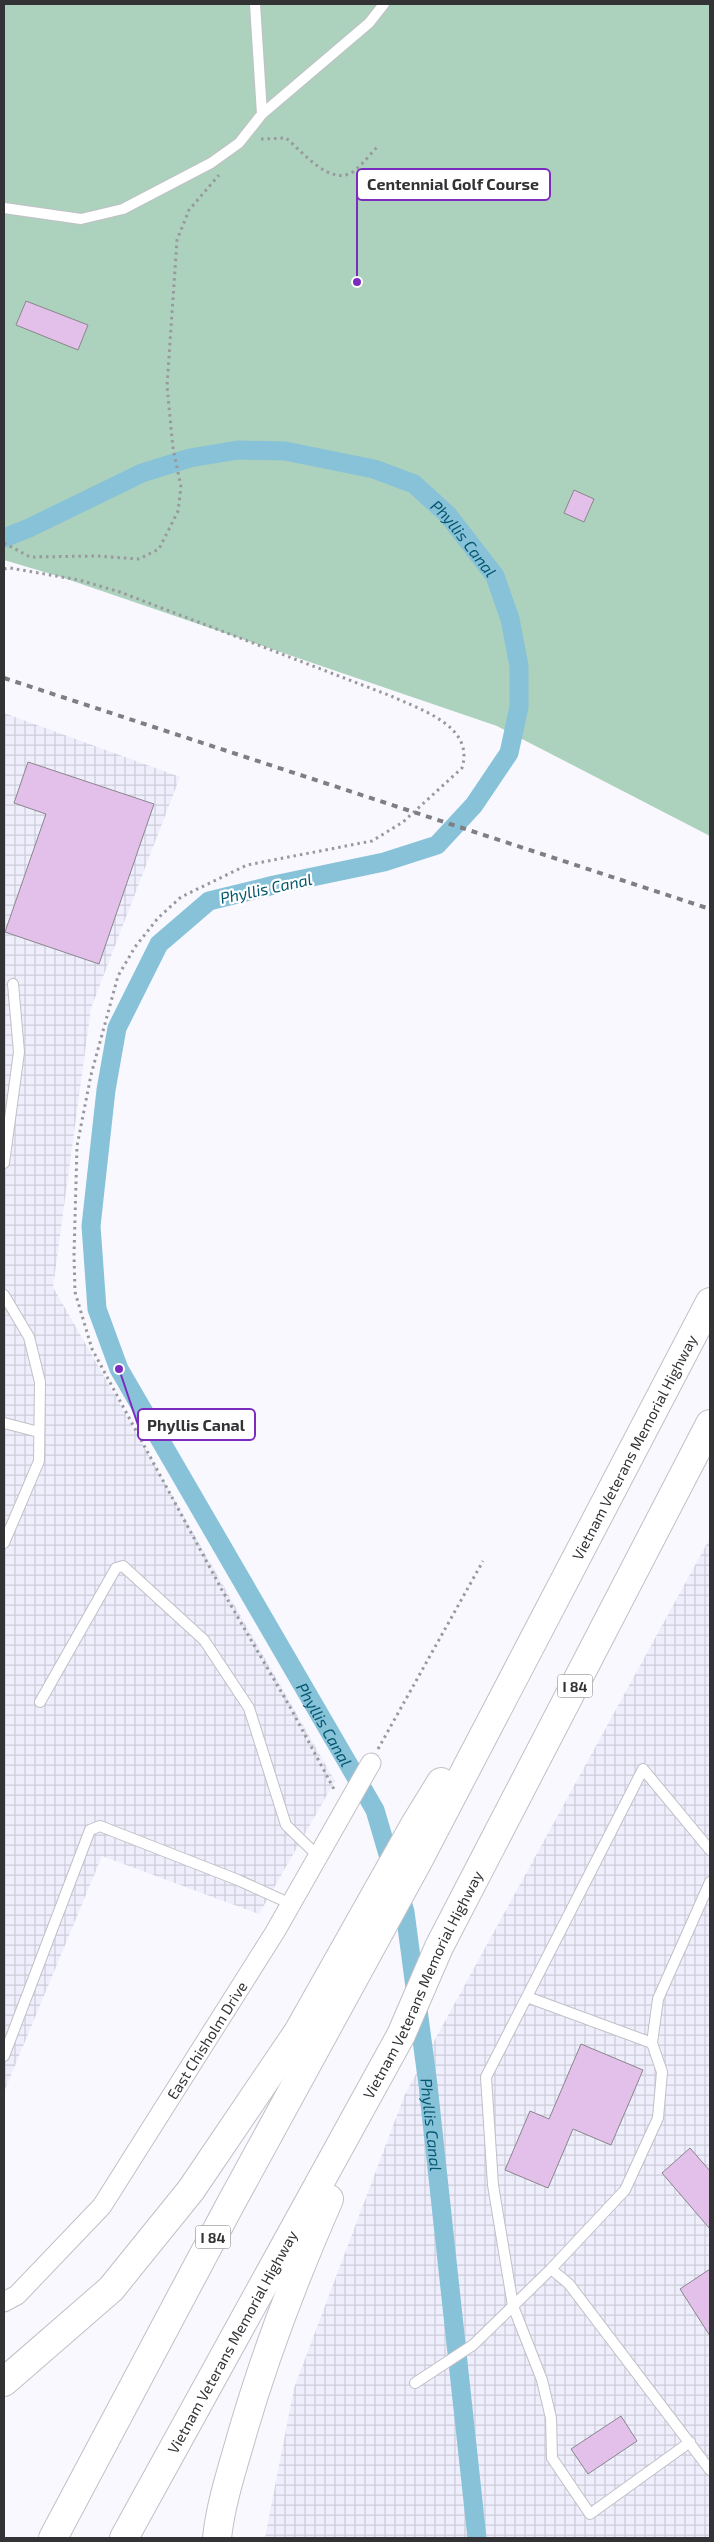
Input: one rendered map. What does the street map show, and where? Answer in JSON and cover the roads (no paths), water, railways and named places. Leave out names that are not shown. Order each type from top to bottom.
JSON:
[{"type":"highway","name":"Vietnam Veterans Memorial Highway","points":[[558,1593],[710,1302]]},
{"type":"highway","name":"Vietnam Veterans Memorial Highway","points":[[124,2538],[401,2034],[439,1947],[710,1424]]},
{"type":"highway","points":[[4,2382],[110,2289],[191,2190],[298,2032],[414,1826],[558,1593]]},
{"type":"highway","name":"I 84","points":[[53,2538],[418,1861],[558,1593]]},
{"type":"highway","points":[[217,2538],[220,2508],[257,2384],[311,2239],[401,2034]]},
{"type":"street","name":"East Chisholm Drive","points":[[4,2302],[17,2295],[102,2206],[291,1904],[371,1763]]},
{"type":"lane","points":[[255,4],[262,114]]},
{"type":"lane","points":[[4,208],[81,219],[123,209],[211,163],[239,143],[262,114],[369,23],[384,4]]},
{"type":"lane","points":[[4,1163],[19,1052],[13,984]]},
{"type":"lane","points":[[4,1295],[28,1337],[40,1382],[39,1462],[4,1543]]},
{"type":"lane","points":[[4,1423],[40,1432]]},
{"type":"lane","points":[[40,1702],[116,1568],[123,1566],[204,1640],[249,1708],[286,1825],[319,1857]]},
{"type":"lane","points":[[690,2442],[590,2514],[552,2458],[551,2418],[542,2380],[513,2306],[493,2185],[486,2078],[643,1769],[710,1850]]},
{"type":"lane","points":[[4,2056],[90,1830],[95,1827],[100,1826],[238,1880],[291,1904]]},
{"type":"lane","points":[[415,2382],[473,2345],[551,2269],[625,2190],[658,2118],[662,2072],[652,2043],[658,1999],[710,1882]]},
{"type":"lane","points":[[527,1998],[652,2043]]},
{"type":"lane","points":[[551,2269],[568,2284],[710,2470]]},
{"type":"waterway","name":"Phyllis Canal","points":[[4,538],[29,528],[142,473],[190,458],[238,450],[285,451],[374,469],[414,484],[448,515],[495,576],[510,619],[519,666],[519,707],[509,753],[474,805],[437,845],[384,862],[209,901],[159,944],[117,1028],[106,1090],[91,1226],[97,1309],[119,1369],[375,1810],[405,1912],[428,2085],[477,2538]]},
{"type":"railway","points":[[4,678],[710,909]]},
{"type":"place","name":"Centennial Golf Course","points":[[357,282]]},
{"type":"place","name":"Phyllis Canal","points":[[119,1369]]}]
